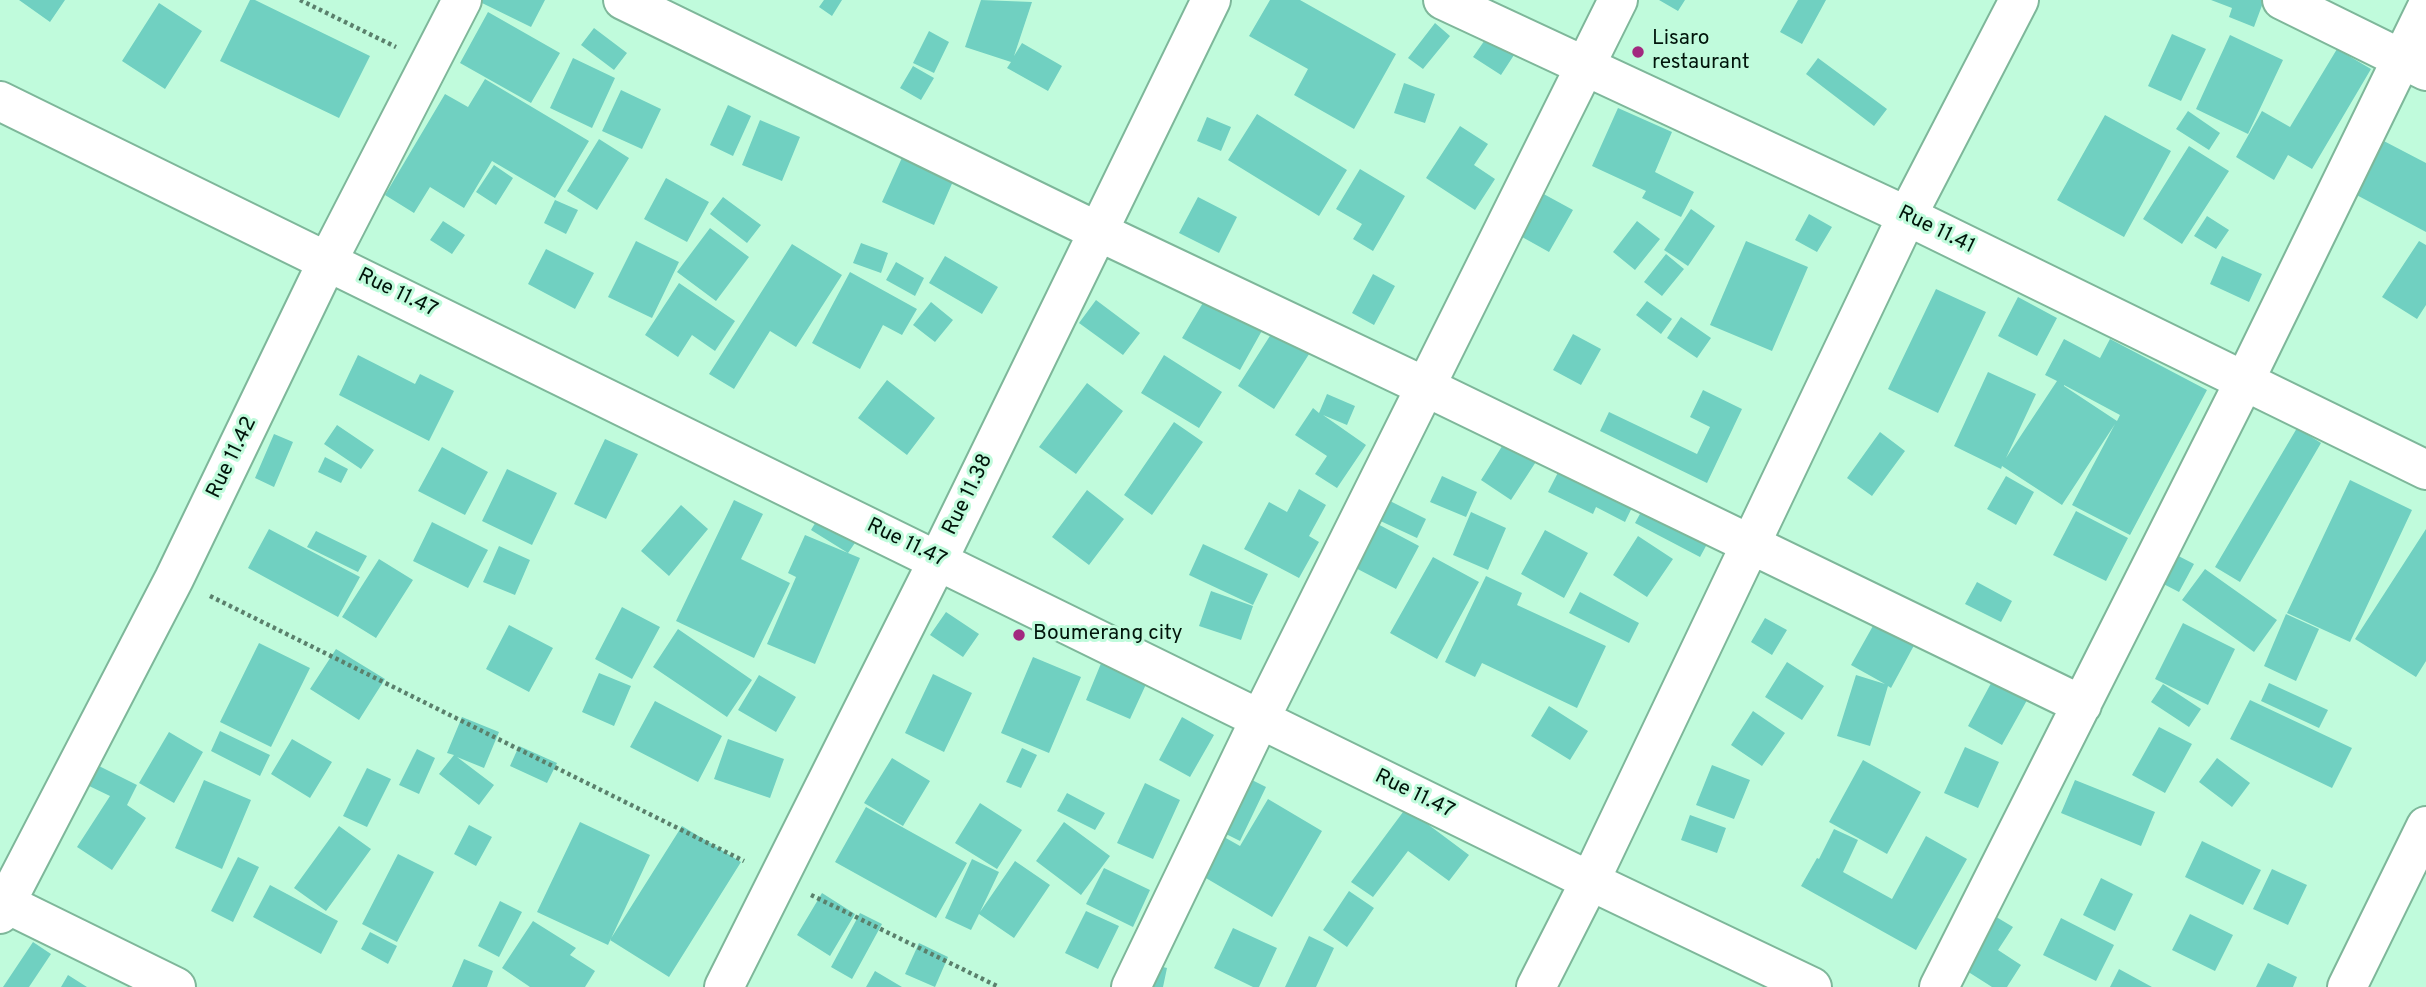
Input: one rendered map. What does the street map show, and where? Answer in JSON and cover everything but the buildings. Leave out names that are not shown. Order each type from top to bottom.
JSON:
[{"type":"street","name":"Rue 11.42","points":[[3,909],[174,579],[328,260],[463,0]]},
{"type":"street","points":[[622,0],[2082,705]]},
{"type":"street","name":"Rue 11.38","points":[[724,987],[938,560],[1211,0]]},
{"type":"street","name":"Rue 11.41","points":[[1443,0],[1907,216],[2426,470]]},
{"type":"street","points":[[1131,987],[1260,719],[1618,0]]},
{"type":"street","points":[[1536,987],[1590,881],[1907,216],[2018,0]]},
{"type":"street","points":[[2282,0],[2413,65]]},
{"type":"street","points":[[1939,987],[2244,382],[2413,65],[2426,9]]},
{"type":"street","name":"Rue 11.47","points":[[0,101],[1590,881],[1812,987]]},
{"type":"street","points":[[2347,987],[2426,826]]},
{"type":"street","points":[[3,909],[176,987]]},
{"type":"path","points":[[300,0],[431,64]]},
{"type":"path","points":[[174,579],[999,987]]},
{"type":"place","name":"Lisaro restaurant","points":[[1638,52]]},
{"type":"place","name":"Boumerang city","points":[[1019,635]]}]
